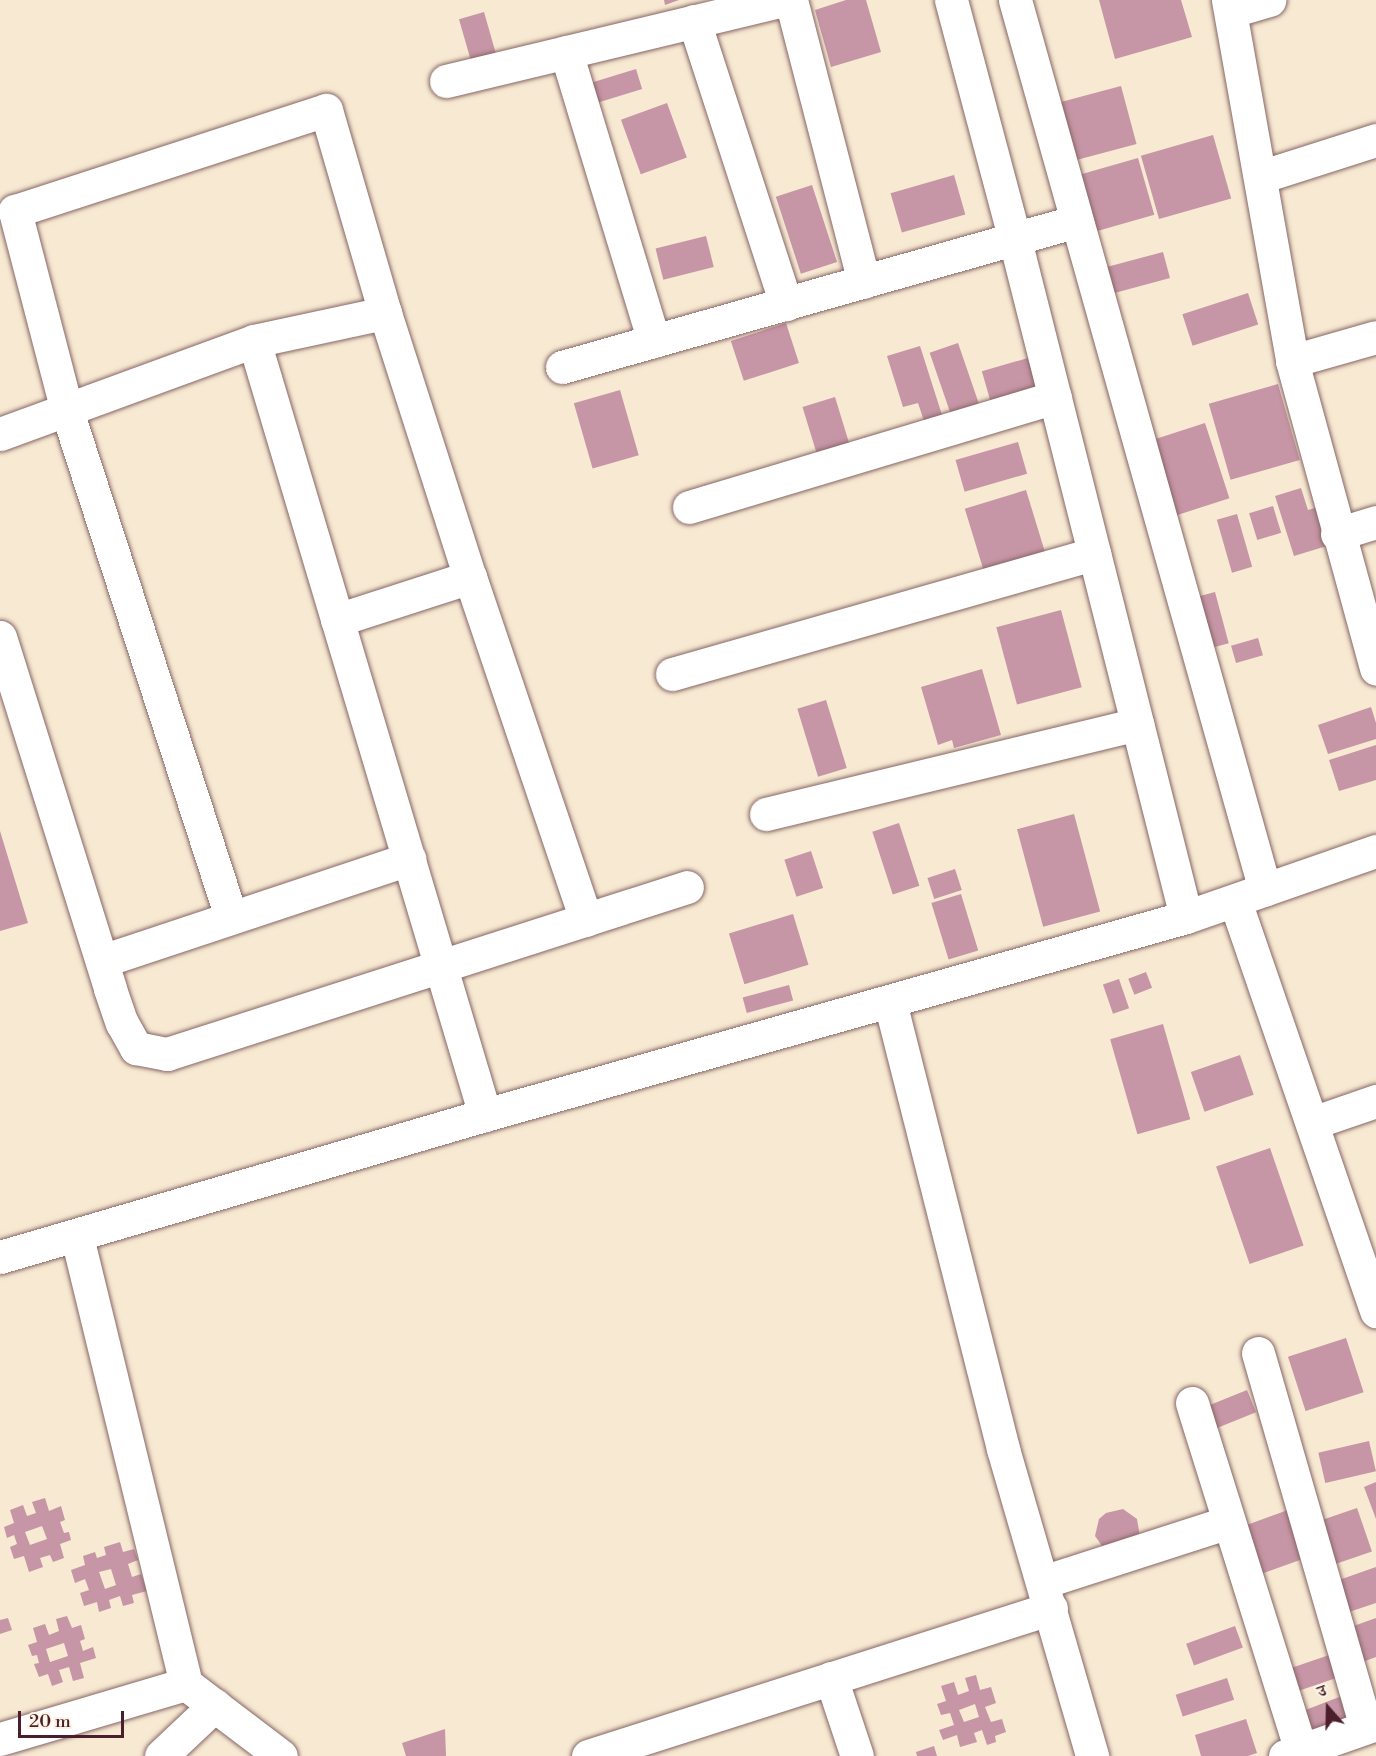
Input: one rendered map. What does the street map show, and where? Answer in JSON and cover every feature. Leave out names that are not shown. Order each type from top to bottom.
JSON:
[{"type":"street","points":[[446,81],[783,0]]},
{"type":"street","points":[[790,0],[864,282]]},
{"type":"street","points":[[951,0],[1015,240],[1186,917]]},
{"type":"street","points":[[1015,0],[1077,221],[1311,1123],[1373,1295]]},
{"type":"street","points":[[1269,0],[1230,6],[1292,361],[1337,534],[1375,664]]},
{"type":"street","points":[[694,21],[786,303]]},
{"type":"street","points":[[566,52],[654,341]]},
{"type":"street","points":[[231,917],[67,411],[15,211],[326,110],[385,313],[470,577],[586,920]]},
{"type":"street","points":[[1260,177],[1376,140]]},
{"type":"street","points":[[562,367],[1077,221]]},
{"type":"street","points":[[0,434],[254,341],[385,313]]},
{"type":"street","points":[[1292,361],[1376,337]]},
{"type":"street","points":[[254,341],[485,1115]]},
{"type":"street","points":[[689,507],[1055,397]]},
{"type":"street","points":[[1337,534],[1376,522]]},
{"type":"street","points":[[672,674],[1094,554]]},
{"type":"street","points":[[337,620],[470,577]]},
{"type":"street","points":[[0,637],[122,1023],[136,1048],[167,1054],[687,887]]},
{"type":"street","points":[[766,814],[1137,724]]},
{"type":"street","points":[[0,1257],[485,1115],[1186,917],[1376,851]]},
{"type":"street","points":[[102,961],[408,859]]},
{"type":"street","points":[[890,1002],[1000,1437],[1092,1756]]},
{"type":"street","points":[[1311,1123],[1376,1101]]},
{"type":"street","points":[[77,1236],[186,1684],[281,1756]]},
{"type":"street","points":[[1192,1403],[1229,1522],[1293,1753],[1371,1726],[1258,1353]]},
{"type":"street","points":[[588,1756],[831,1678],[1229,1522]]},
{"type":"street","points":[[831,1678],[857,1756]]},
{"type":"street","points":[[13,1743],[186,1684]]},
{"type":"street","points":[[161,1756],[215,1706]]},
{"type":"building","points":[[664,0],[679,0],[665,5]]},
{"type":"building","points":[[846,0],[866,0],[881,52],[831,67],[815,10]]},
{"type":"building","points":[[1099,0],[1181,0],[1192,37],[1115,59]]},
{"type":"building","points":[[484,12],[497,58],[472,65],[459,19]]},
{"type":"building","points":[[636,69],[642,89],[592,104],[586,84]]},
{"type":"building","points":[[1121,86],[1137,144],[1073,161],[1057,103]]},
{"type":"building","points":[[667,103],[687,158],[641,174],[621,120]]},
{"type":"building","points":[[1213,135],[1231,198],[1159,219],[1141,156]]},
{"type":"building","points":[[1138,158],[1154,215],[1096,232],[1079,175]]},
{"type":"building","points":[[954,175],[965,214],[902,233],[891,193]]},
{"type":"building","points":[[812,185],[837,262],[801,274],[776,197]]},
{"type":"building","points":[[706,236],[714,267],[663,280],[656,249]]},
{"type":"building","points":[[1163,252],[1170,278],[1105,295],[1098,269]]},
{"type":"building","points":[[1248,293],[1258,324],[1193,346],[1182,314]]},
{"type":"building","points":[[786,323],[799,363],[744,381],[731,341]]},
{"type":"building","points":[[958,343],[980,408],[952,418],[930,353]]},
{"type":"building","points":[[920,346],[942,415],[924,421],[918,403],[903,407],[887,356]]},
{"type":"building","points":[[1028,358],[1038,394],[992,407],[982,371]]},
{"type":"building","points":[[1278,384],[1300,460],[1231,480],[1209,404]]},
{"type":"building","points":[[620,390],[639,455],[593,469],[574,403]]},
{"type":"building","points":[[835,397],[850,447],[818,457],[802,407]]},
{"type":"building","points":[[1205,423],[1229,498],[1168,518],[1143,443]]},
{"type":"building","points":[[1018,442],[1027,474],[965,492],[956,460]]},
{"type":"building","points":[[1301,488],[1308,510],[1318,507],[1330,545],[1294,556],[1275,496]]},
{"type":"building","points":[[1026,490],[1045,551],[984,570],[965,509]]},
{"type":"building","points":[[1273,506],[1281,533],[1257,540],[1249,513]]},
{"type":"building","points":[[1237,514],[1252,567],[1232,573],[1217,520]]},
{"type":"building","points":[[1215,592],[1229,643],[1202,650],[1188,599]]},
{"type":"building","points":[[1061,610],[1082,687],[1017,705],[996,627]]},
{"type":"building","points":[[1258,638],[1263,655],[1236,663],[1231,646]]},
{"type":"building","points":[[982,669],[1001,735],[954,748],[952,740],[938,745],[921,687]]},
{"type":"building","points":[[826,700],[847,768],[818,777],[797,709]]},
{"type":"building","points":[[1371,707],[1376,723],[1376,739],[1328,754],[1318,725]]},
{"type":"building","points":[[1376,745],[1376,780],[1339,791],[1329,760]]},
{"type":"building","points":[[1074,814],[1100,912],[1043,927],[1017,829]]},
{"type":"building","points":[[899,823],[919,886],[893,894],[872,832]]},
{"type":"building","points":[[0,831],[28,923],[0,931]]},
{"type":"building","points":[[811,851],[823,888],[796,897],[784,860]]},
{"type":"building","points":[[955,869],[962,890],[934,899],[927,878]]},
{"type":"building","points":[[961,894],[978,950],[949,959],[931,903]]},
{"type":"building","points":[[793,914],[808,965],[744,984],[729,934]]},
{"type":"building","points":[[1146,972],[1152,988],[1134,995],[1128,979]]},
{"type":"building","points":[[1119,979],[1129,1008],[1113,1014],[1103,985]]},
{"type":"building","points":[[789,985],[793,1000],[747,1013],[743,997]]},
{"type":"building","points":[[1163,1024],[1190,1119],[1137,1134],[1110,1039]]},
{"type":"building","points":[[1240,1055],[1254,1095],[1205,1112],[1191,1072]]},
{"type":"building","points":[[1270,1148],[1304,1245],[1250,1264],[1216,1167]]},
{"type":"building","points":[[1346,1338],[1364,1392],[1306,1411],[1288,1357]]},
{"type":"building","points":[[1247,1390],[1256,1412],[1210,1431],[1201,1409]]},
{"type":"building","points":[[1369,1441],[1376,1471],[1325,1483],[1318,1453]]},
{"type":"building","points":[[1376,1482],[1376,1519],[1364,1487]]},
{"type":"building","points":[[45,1498],[49,1511],[61,1506],[65,1520],[60,1522],[64,1533],[69,1532],[71,1540],[60,1544],[64,1558],[53,1562],[50,1555],[40,1558],[43,1567],[29,1572],[24,1556],[14,1559],[10,1547],[17,1544],[14,1535],[7,1538],[4,1527],[14,1523],[10,1510],[23,1505],[27,1516],[36,1513],[32,1502]],"holes":[[[42,1526],[47,1539],[30,1545],[25,1532]]]},
{"type":"building","points":[[1357,1508],[1372,1551],[1330,1566],[1315,1522]]},
{"type":"building","points":[[1123,1509],[1137,1519],[1140,1537],[1105,1550],[1095,1536],[1099,1519],[1106,1513]]},
{"type":"building","points":[[1288,1510],[1305,1558],[1258,1575],[1240,1527]]},
{"type":"building","points":[[120,1542],[123,1552],[134,1549],[138,1560],[128,1564],[132,1577],[141,1574],[147,1591],[132,1595],[134,1603],[123,1606],[120,1596],[109,1600],[111,1608],[99,1612],[97,1602],[84,1606],[80,1593],[89,1590],[85,1579],[75,1583],[71,1570],[85,1565],[83,1556],[95,1552],[97,1558],[106,1555],[104,1547]],"holes":[[[111,1569],[116,1585],[105,1589],[99,1572]]]},
{"type":"building","points":[[1376,1567],[1376,1603],[1349,1612],[1339,1580]]},
{"type":"building","points":[[67,1616],[72,1628],[81,1625],[85,1639],[80,1641],[83,1651],[93,1647],[96,1658],[80,1663],[84,1678],[73,1681],[69,1667],[59,1670],[63,1682],[52,1686],[48,1674],[39,1677],[34,1664],[39,1663],[37,1655],[32,1656],[28,1645],[37,1642],[33,1628],[45,1624],[49,1635],[59,1631],[56,1619]],"holes":[[[64,1643],[68,1656],[50,1662],[46,1649]]]},
{"type":"building","points":[[8,1618],[12,1630],[0,1634],[0,1620]]},
{"type":"building","points":[[1376,1618],[1376,1657],[1360,1663],[1348,1628]]},
{"type":"building","points":[[1235,1626],[1243,1648],[1194,1665],[1186,1644]]},
{"type":"building","points":[[1335,1653],[1343,1676],[1295,1692],[1287,1670]]},
{"type":"building","points":[[976,1675],[980,1690],[991,1687],[996,1703],[985,1707],[991,1722],[1002,1719],[1006,1732],[995,1736],[996,1742],[987,1745],[982,1730],[974,1733],[977,1742],[960,1747],[957,1735],[943,1740],[939,1730],[954,1725],[950,1713],[941,1715],[937,1704],[946,1701],[941,1686],[954,1682],[958,1695],[969,1691],[965,1678]],"holes":[[[975,1704],[979,1717],[964,1722],[959,1710]]]},
{"type":"building","points":[[1227,1678],[1234,1700],[1183,1717],[1176,1695]]},
{"type":"building","points":[[1347,1694],[1357,1720],[1312,1737],[1302,1711]]},
{"type":"building","points":[[1246,1719],[1257,1753],[1248,1756],[1201,1756],[1195,1735]]},
{"type":"building","points":[[445,1729],[446,1756],[406,1756],[402,1743]]},
{"type":"building","points":[[934,1746],[937,1756],[917,1756],[916,1752]]}]
